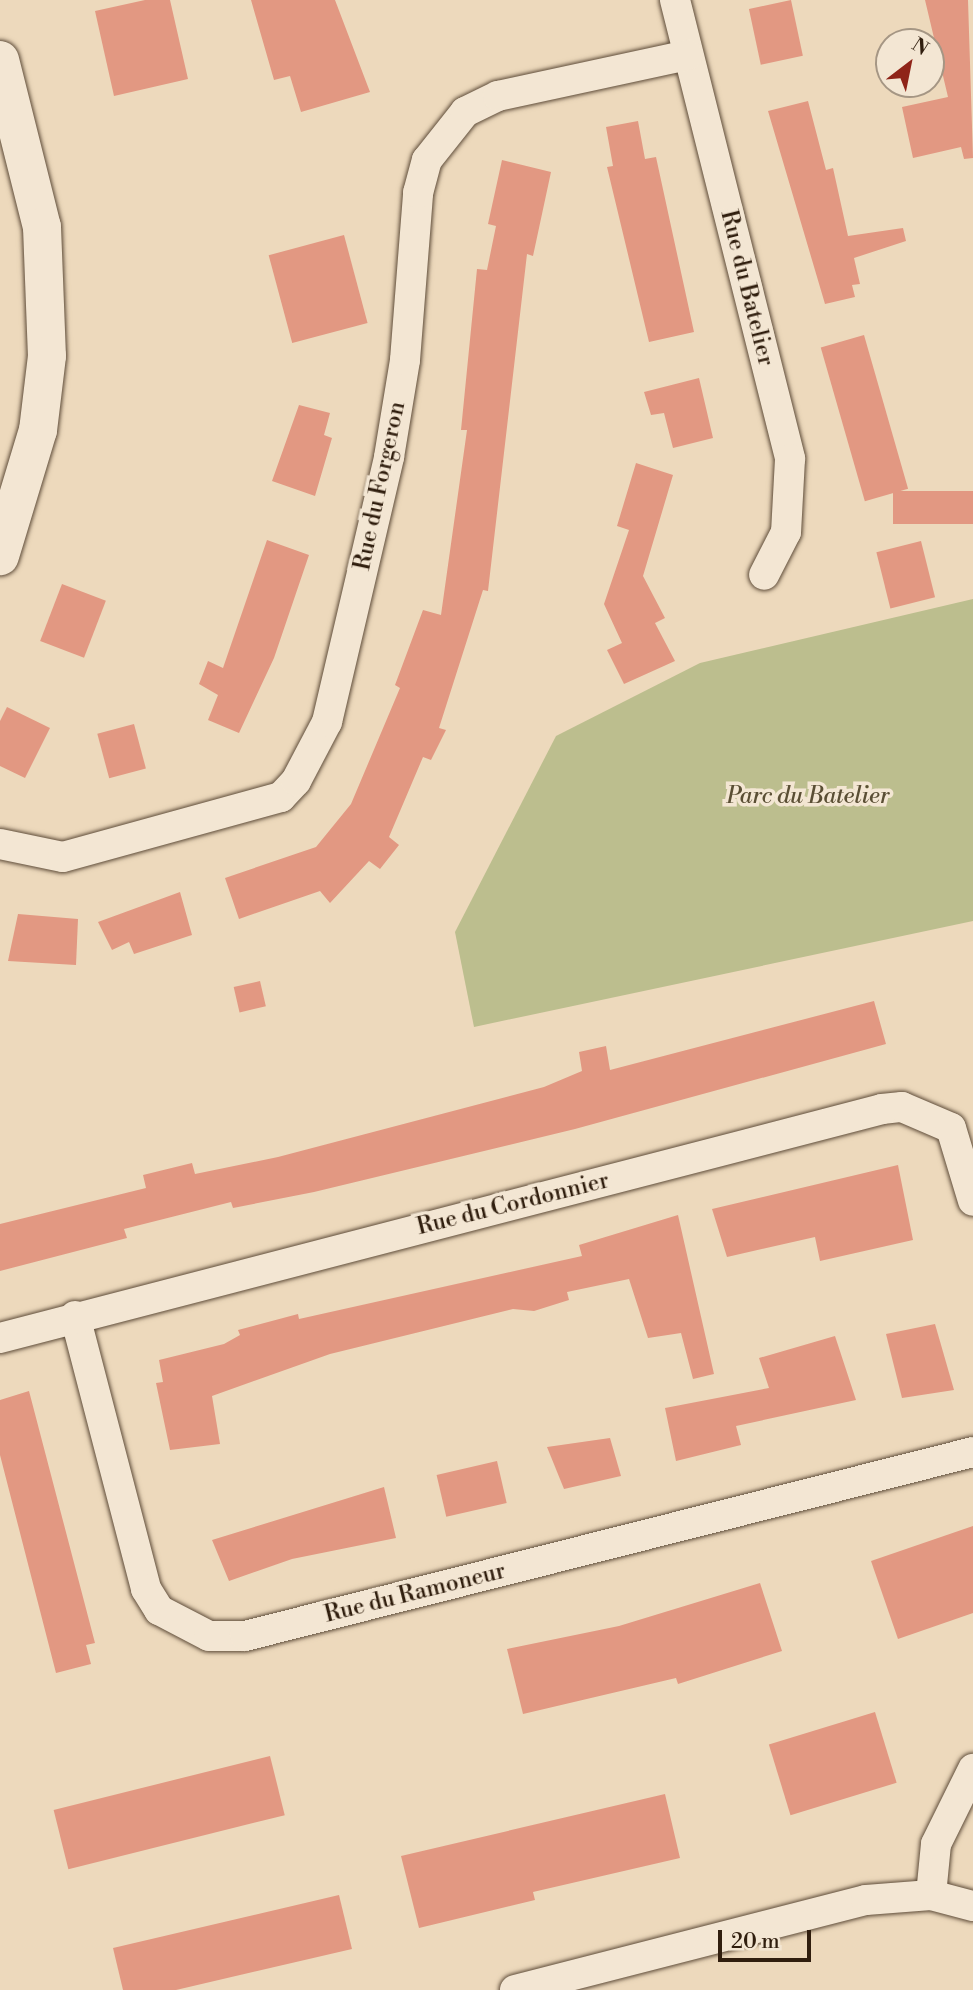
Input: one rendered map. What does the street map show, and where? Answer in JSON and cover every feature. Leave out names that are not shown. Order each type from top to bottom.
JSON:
[{"type":"street","name":"Rue du Batelier","points":[[675,0],[790,459],[786,532],[764,575]]},
{"type":"street","name":"Rue du Forgeron","points":[[0,844],[63,858],[281,797],[296,781],[327,722],[389,457],[405,360],[418,193],[427,160],[464,112],[498,96],[688,55]]},
{"type":"street","points":[[0,60],[42,227],[47,356],[38,430],[0,556]]},
{"type":"street","name":"Rue du Cordonnier","points":[[0,1338],[75,1316],[882,1109],[902,1107],[951,1128],[973,1200]]},
{"type":"street","name":"Rue du Ramoneur","points":[[75,1316],[146,1590],[159,1610],[209,1636],[245,1636],[973,1452]]},
{"type":"street","points":[[931,1895],[936,1844],[973,1769]]},
{"type":"street","points":[[515,1990],[866,1900],[931,1895],[973,1906]]},
{"type":"green space","name":"Parc du Batelier","points":[[973,599],[973,921],[474,1027],[455,932],[556,736],[700,663]]},
{"type":"building","points":[[145,0],[170,0],[188,79],[114,96],[95,11]]},
{"type":"building","points":[[251,0],[335,0],[370,92],[301,112],[290,76],[274,80]]},
{"type":"building","points":[[791,0],[803,56],[761,65],[749,9]]},
{"type":"building","points":[[925,0],[968,0],[973,158],[964,159],[961,147],[913,158],[902,107],[948,97],[945,84],[945,28],[932,28]]},
{"type":"building","points":[[808,101],[826,170],[833,168],[848,236],[903,228],[906,241],[854,258],[860,284],[852,285],[855,297],[825,304],[768,111]]},
{"type":"building","points":[[638,121],[645,159],[656,157],[694,332],[649,342],[607,167],[613,166],[606,127]]},
{"type":"building","points":[[502,160],[551,172],[533,256],[527,254],[488,591],[483,590],[439,728],[446,730],[431,760],[423,757],[389,837],[399,845],[380,869],[369,861],[330,903],[320,891],[239,919],[225,878],[316,847],[351,804],[400,688],[395,685],[423,610],[441,615],[467,430],[461,430],[477,269],[487,270],[496,226],[488,224]]},
{"type":"building","points":[[344,235],[368,323],[292,343],[269,255]]},
{"type":"building","points":[[864,335],[908,489],[865,501],[821,347]]},
{"type":"building","points":[[699,378],[713,438],[673,448],[664,413],[651,415],[644,392]]},
{"type":"building","points":[[299,405],[330,413],[324,435],[332,438],[315,496],[272,481]]},
{"type":"building","points":[[636,463],[673,475],[643,576],[665,618],[655,623],[675,661],[624,684],[607,650],[622,643],[604,604],[629,530],[617,526]]},
{"type":"building","points":[[893,491],[973,491],[973,524],[893,524]]},
{"type":"building","points":[[267,540],[309,555],[274,658],[239,733],[208,720],[218,695],[199,684],[208,661],[223,668]]},
{"type":"building","points":[[921,541],[935,597],[890,608],[876,552]]},
{"type":"building","points":[[62,584],[106,601],[84,658],[40,641]]},
{"type":"building","points":[[7,707],[50,728],[25,778],[0,766],[0,721]]},
{"type":"building","points":[[134,724],[146,768],[109,778],[97,734]]},
{"type":"building","points":[[180,892],[192,935],[134,954],[129,942],[112,950],[98,922]]},
{"type":"building","points":[[18,914],[78,919],[76,965],[8,961]]},
{"type":"building","points":[[260,981],[266,1006],[240,1012],[234,987]]},
{"type":"building","points":[[874,1001],[886,1044],[575,1129],[314,1192],[233,1208],[231,1202],[124,1229],[127,1238],[0,1271],[0,1224],[146,1188],[143,1175],[192,1163],[195,1174],[278,1157],[544,1087],[582,1071],[579,1052],[606,1046],[610,1070]]},
{"type":"building","points":[[898,1165],[913,1240],[820,1261],[815,1237],[727,1257],[712,1209]]},
{"type":"building","points":[[678,1215],[714,1374],[693,1379],[681,1333],[648,1338],[629,1279],[567,1292],[569,1300],[534,1311],[513,1309],[330,1354],[212,1396],[220,1444],[170,1450],[156,1383],[163,1382],[159,1360],[224,1344],[240,1335],[238,1330],[298,1314],[299,1319],[582,1256],[579,1245]]},
{"type":"building","points":[[935,1324],[954,1390],[902,1398],[886,1334]]},
{"type":"building","points":[[835,1336],[856,1400],[736,1426],[741,1445],[676,1461],[665,1408],[769,1388],[759,1358]]},
{"type":"building","points":[[29,1391],[95,1643],[86,1645],[91,1664],[56,1673],[0,1455],[0,1400]]},
{"type":"building","points":[[610,1438],[621,1476],[564,1489],[547,1447]]},
{"type":"building","points":[[497,1461],[507,1503],[446,1517],[437,1475]]},
{"type":"building","points":[[384,1487],[396,1538],[292,1559],[229,1581],[212,1540]]},
{"type":"building","points":[[973,1526],[973,1613],[898,1639],[871,1561]]},
{"type":"building","points":[[760,1583],[782,1651],[678,1684],[676,1678],[523,1714],[507,1649],[619,1626]]},
{"type":"building","points":[[875,1712],[897,1783],[790,1815],[769,1744]]},
{"type":"building","points":[[270,1756],[285,1815],[68,1869],[54,1810]]},
{"type":"building","points":[[665,1794],[680,1858],[533,1892],[535,1900],[419,1928],[401,1856]]},
{"type":"building","points":[[339,1895],[352,1949],[176,1990],[123,1990],[113,1948]]}]
